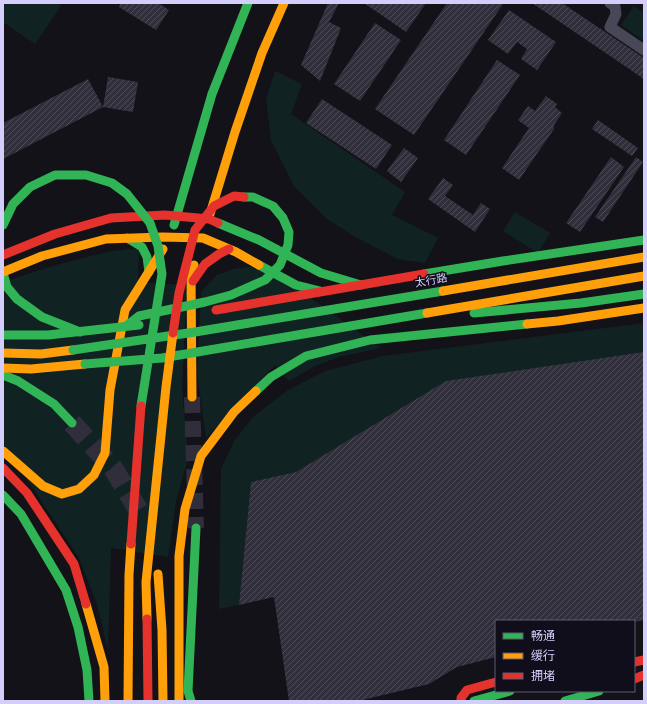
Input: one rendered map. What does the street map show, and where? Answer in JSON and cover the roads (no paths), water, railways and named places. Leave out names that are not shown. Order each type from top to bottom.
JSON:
[{"type":"main road","points":[[3,451],[43,486],[62,494],[79,489],[94,475],[105,453],[110,390],[125,310],[170,237],[211,93],[248,3]]},
{"type":"main road","points":[[192,397],[191,276],[235,132],[262,53],[284,3]]},
{"type":"main road","points":[[3,225],[13,204],[30,186],[55,175],[86,175],[112,183],[127,194],[150,223],[158,246],[162,274],[141,407],[129,575],[128,701]]},
{"type":"main road","points":[[126,326],[139,316],[176,308],[184,307],[231,296],[266,280],[280,265],[288,245],[289,232],[284,218],[272,206],[253,197],[234,196],[214,206],[195,230],[178,301],[177,309],[176,317],[173,332],[148,559],[146,582],[148,701]]},
{"type":"main road","points":[[3,255],[55,234],[111,218],[165,215],[209,219],[259,240],[321,273],[377,289],[391,289]]},
{"type":"main road","points":[[80,332],[42,317],[17,299],[7,287],[3,273],[42,256],[106,238],[170,237],[203,238],[243,255],[296,285],[388,310],[566,298],[644,285]]},
{"type":"main road","points":[[127,238],[142,247],[147,257],[149,272]]},
{"type":"main road","points":[[3,335],[48,335],[143,324],[504,261],[644,240]]},
{"type":"main road","points":[[576,259],[644,247]]},
{"type":"main road","points":[[191,284],[205,264],[229,249]]},
{"type":"main road","name":"太行路","points":[[3,354],[41,354],[221,328],[644,257]]},
{"type":"main road","points":[[405,288],[426,287],[515,270]]},
{"type":"main road","points":[[3,368],[31,369],[162,358],[644,276]]},
{"type":"main road","points":[[399,317],[486,312],[581,303],[644,294]]},
{"type":"main road","points":[[178,701],[179,556],[185,510],[201,456],[234,412],[271,377],[306,356],[370,340],[558,321],[644,308]]},
{"type":"main road","points":[[3,375],[18,381],[54,404],[72,423]]},
{"type":"main road","points":[[3,468],[27,493],[74,564],[104,667],[105,701]]},
{"type":"main road","points":[[3,495],[21,514],[66,590],[78,627],[87,670],[89,701]]},
{"type":"main road","points":[[191,701],[188,692],[196,528]]},
{"type":"main road","points":[[158,574],[162,630],[163,701]]},
{"type":"main road","points":[[461,701],[461,698],[467,690],[495,682]]},
{"type":"main road","points":[[474,701],[506,692]]},
{"type":"main road","points":[[494,701],[506,692]]},
{"type":"main road","points":[[564,701],[596,692]]},
{"type":"street","points":[[614,4],[616,14],[610,27],[644,50]]},
{"type":"tunnel","points":[[192,397],[196,528]]},
{"type":"tunnel","points":[[72,423],[113,468],[139,511]]}]
